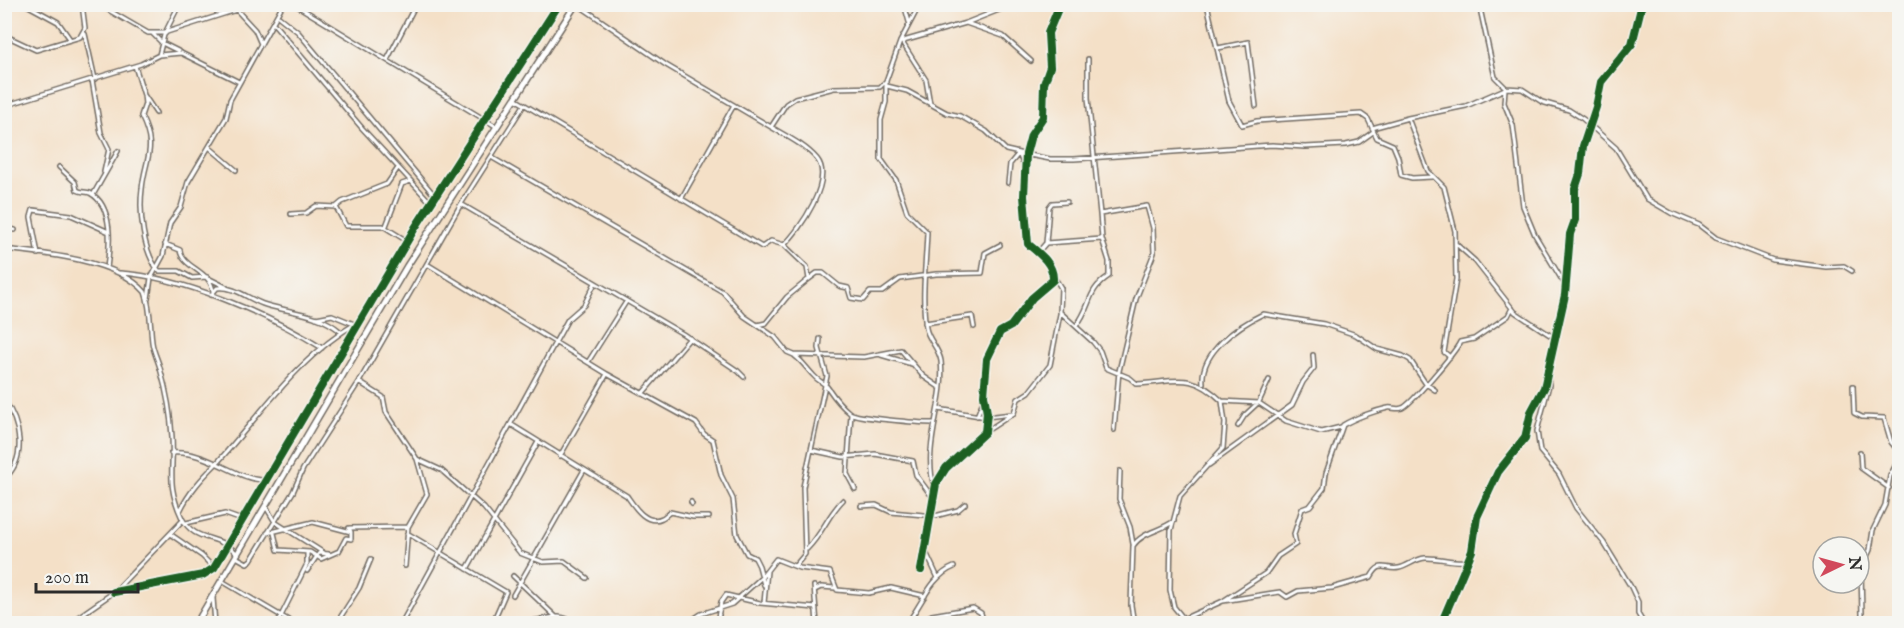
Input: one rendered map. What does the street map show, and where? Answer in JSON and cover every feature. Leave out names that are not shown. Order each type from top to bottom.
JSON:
[{"type":"highway","points":[[196,624],[408,266],[576,5]]},
{"type":"street","points":[[25,4],[58,22],[70,39]]},
{"type":"street","points":[[82,4],[101,134],[109,150],[104,172]]},
{"type":"street","points":[[98,4],[153,34],[162,43],[239,82]]},
{"type":"street","points":[[159,55],[165,33],[178,5],[188,7],[195,4]]},
{"type":"street","points":[[231,4],[255,30],[261,44]]},
{"type":"street","points":[[153,34],[165,33],[255,4]]},
{"type":"street","points":[[283,4],[274,24],[239,82],[228,105],[226,118],[188,182],[165,244],[163,256],[151,278],[148,300],[152,342],[171,428],[171,489],[185,521],[201,537],[229,544],[236,556],[250,561],[303,470],[359,382],[461,204],[524,105]]},
{"type":"street","points":[[294,4],[497,127]]},
{"type":"street","points":[[387,60],[416,4]]},
{"type":"street","points":[[114,592],[203,575],[214,568],[407,241],[559,4]]},
{"type":"street","points":[[904,4],[909,22]]},
{"type":"street","points":[[771,127],[792,99],[834,88],[877,89],[886,81],[909,22],[920,4]]},
{"type":"street","points":[[934,488],[946,468],[985,432],[1012,414],[1018,399],[1029,392],[1050,365],[1060,312],[1061,288],[1039,251],[1028,244],[1025,169],[1031,135],[1043,117],[1044,84],[1050,67],[1048,33],[1060,4]]},
{"type":"street","points":[[1207,4],[1229,101],[1242,125],[1257,121],[1357,114],[1366,116],[1377,138],[1393,145],[1401,175],[1412,178],[1433,178]]},
{"type":"street","points":[[1479,4],[1495,77],[1506,88]]},
{"type":"street","points":[[1441,624],[1474,546],[1477,517],[1498,472],[1525,438],[1531,412],[1542,393],[1566,287],[1570,234],[1575,220],[1575,189],[1589,125],[1601,82],[1632,44],[1642,4]]},
{"type":"street","points":[[576,5],[624,39],[771,127],[815,157],[822,177],[814,201],[784,245]]},
{"type":"street","points":[[901,42],[966,23],[1010,5]]},
{"type":"street","points":[[278,16],[298,32],[435,196]]},
{"type":"street","points":[[966,23],[1003,36],[1031,61]]},
{"type":"street","points":[[274,24],[431,203]]},
{"type":"street","points":[[4,35],[36,50],[85,32]]},
{"type":"street","points":[[901,42],[926,80],[930,89],[930,104]]},
{"type":"street","points":[[1218,48],[1248,42],[1256,106]]},
{"type":"street","points":[[4,106],[135,66],[159,55],[181,53]]},
{"type":"street","points":[[1076,326],[1085,315],[1095,286],[1109,276],[1109,261],[1102,239],[1088,98],[1088,59]]},
{"type":"street","points":[[135,66],[144,95],[145,104],[141,116],[146,128],[150,155],[142,188],[147,242],[156,268],[161,272],[179,271],[192,278],[208,278]]},
{"type":"street","points":[[886,81],[881,115],[880,156],[896,180],[907,212],[926,229],[922,305],[927,335],[940,357],[941,400],[933,423],[933,500],[921,570]]},
{"type":"street","points":[[887,86],[907,91],[978,125],[1005,149],[1050,159],[1272,145],[1305,147],[1346,145],[1359,142],[1372,130],[1408,118],[1466,106],[1506,88],[1522,89],[1542,102],[1569,110],[1589,125],[1616,148],[1644,196],[1671,213],[1699,225],[1728,244],[1743,247],[1773,260],[1826,267],[1844,266],[1852,271]]},
{"type":"street","points":[[1506,88],[1504,103],[1513,125],[1523,206],[1535,235],[1566,287]]},
{"type":"street","points":[[144,95],[156,112]]},
{"type":"street","points":[[515,99],[762,247],[771,240],[784,245],[807,267],[809,279]]},
{"type":"street","points":[[681,199],[734,105]]},
{"type":"street","points":[[1408,118],[1417,137],[1418,149],[1433,178],[1444,187],[1456,243],[1454,266],[1456,279],[1444,352],[1450,357]]},
{"type":"street","points":[[209,147],[236,170]]},
{"type":"street","points":[[93,195],[118,151],[109,150]]},
{"type":"street","points":[[1019,153],[1025,169]]},
{"type":"street","points":[[1008,183],[1011,164],[1019,153]]},
{"type":"street","points":[[491,157],[723,292],[733,306],[794,355],[825,384],[851,414],[859,417],[933,423]]},
{"type":"street","points":[[59,167],[75,182],[78,191],[93,195],[101,203],[109,232],[107,268]]},
{"type":"street","points":[[291,214],[304,214],[316,206],[336,207],[342,202],[387,184],[399,168]]},
{"type":"street","points":[[386,227],[402,184],[411,181]]},
{"type":"street","points":[[1039,251],[1046,243],[1049,207],[1052,203],[1067,202]]},
{"type":"street","points":[[461,204],[690,338],[744,377]]},
{"type":"street","points":[[1100,214],[1147,206],[1153,228],[1154,253],[1136,299],[1119,373],[1114,430]]},
{"type":"street","points":[[336,207],[343,224],[348,227],[386,227],[407,241]]},
{"type":"street","points":[[38,254],[31,216],[33,210],[71,214],[109,232]]},
{"type":"street","points":[[4,228],[15,230]]},
{"type":"street","points":[[1046,243],[1102,239]]},
{"type":"street","points":[[1456,243],[1475,261],[1512,308],[1556,339]]},
{"type":"street","points":[[165,244],[180,250],[183,258],[208,278],[264,304],[301,312],[330,322],[341,332]]},
{"type":"street","points":[[755,325],[766,323],[787,297],[817,273],[823,273],[838,286],[848,288],[851,298],[863,300],[870,291],[882,292],[900,279],[924,275],[982,273],[985,253],[1000,245]]},
{"type":"street","points":[[4,249],[107,268],[137,284],[148,300]]},
{"type":"street","points":[[427,264],[588,363],[696,423],[704,434],[713,440],[721,475],[733,499],[737,535],[747,554],[755,558],[764,585]]},
{"type":"street","points":[[116,273],[151,278],[212,293],[307,338],[322,348]]},
{"type":"street","points":[[985,432],[984,397],[987,359],[1000,332],[1011,327],[1036,293],[1050,285],[1053,275]]},
{"type":"street","points":[[208,278],[212,293]]},
{"type":"street","points":[[401,624],[557,344],[568,319],[588,299],[595,283]]},
{"type":"street","points":[[212,293],[220,288],[228,288]]},
{"type":"street","points":[[588,363],[626,302]]},
{"type":"street","points":[[1222,401],[1259,403],[1276,415],[1321,432],[1390,408],[1401,409],[1411,404],[1456,352],[1460,342],[1474,339],[1508,316],[1512,308]]},
{"type":"street","points":[[1060,312],[1100,351],[1106,368],[1137,384],[1180,381],[1203,383],[1222,401],[1225,423],[1222,448],[1180,496],[1170,534],[1169,578],[1173,603],[1183,619]]},
{"type":"street","points":[[1203,383],[1202,372],[1216,348],[1242,326],[1263,314],[1324,324],[1356,335],[1377,349],[1410,360],[1426,384],[1436,390]]},
{"type":"street","points":[[315,318],[332,315],[354,324]]},
{"type":"street","points":[[925,323],[972,316],[974,327]]},
{"type":"street","points":[[180,511],[191,493],[278,389],[341,332],[359,321]]},
{"type":"street","points":[[766,323],[767,333]]},
{"type":"street","points":[[642,394],[690,338]]},
{"type":"street","points":[[806,550],[803,487],[826,372],[820,339]]},
{"type":"street","points":[[881,355],[891,349],[901,350],[923,376],[939,387]]},
{"type":"street","points":[[794,355],[881,355],[913,364]]},
{"type":"street","points":[[1208,466],[1292,405],[1303,382],[1314,368],[1313,355]]},
{"type":"street","points":[[1548,373],[1549,385],[1537,436],[1540,451],[1559,474],[1576,508],[1604,543],[1631,587],[1638,602],[1638,614],[1644,624]]},
{"type":"street","points":[[560,456],[607,374]]},
{"type":"street","points":[[1238,426],[1245,415],[1259,403],[1269,380]]},
{"type":"street","points":[[359,382],[383,397],[386,412],[417,459],[427,494],[408,527],[405,566]]},
{"type":"street","points":[[1853,386],[1854,412],[1862,417],[1884,418],[1891,442],[1899,455],[1890,476],[1884,510],[1873,530],[1870,550],[1861,569],[1862,612],[1867,624]]},
{"type":"street","points":[[977,416],[984,397]]},
{"type":"street","points":[[4,400],[19,426],[20,438],[10,474],[4,479]]},
{"type":"street","points":[[938,409],[986,417],[1012,414]]},
{"type":"street","points":[[851,414],[847,474],[855,489]]},
{"type":"street","points":[[512,425],[627,496],[632,507],[646,518],[663,518],[670,512],[693,517],[709,517]]},
{"type":"street","points":[[1179,624],[1183,619],[1223,601],[1266,573],[1278,556],[1296,544],[1294,534],[1302,509],[1310,506],[1324,488],[1326,473],[1342,426]]},
{"type":"street","points":[[467,569],[538,442]]},
{"type":"street","points":[[811,450],[848,456],[889,455],[913,461],[916,476],[933,500]]},
{"type":"street","points":[[171,453],[187,452],[263,482],[267,479]]},
{"type":"street","points":[[1860,452],[1861,468],[1889,488]]},
{"type":"street","points":[[417,459],[441,470],[471,496],[520,553],[546,562],[564,562],[587,578]]},
{"type":"street","points":[[513,595],[584,470]]},
{"type":"street","points":[[1120,471],[1119,499],[1130,527],[1133,546],[1131,604],[1134,624]]},
{"type":"street","points":[[795,567],[806,550],[819,537],[831,512],[843,500]]},
{"type":"street","points":[[861,506],[876,505],[891,512],[931,516],[945,515],[965,504]]},
{"type":"street","points":[[266,505],[274,522],[327,553],[319,553],[307,571]]},
{"type":"street","points":[[68,624],[114,592],[185,521],[225,514],[243,520]]},
{"type":"street","points":[[1133,546],[1137,540],[1160,531],[1175,520]]},
{"type":"street","points":[[267,533],[314,522],[351,532]]},
{"type":"street","points":[[273,533],[276,536],[278,550],[307,553],[321,559],[339,551],[346,538],[351,539],[349,528],[359,526],[408,527]]},
{"type":"street","points":[[407,533],[506,592],[492,624]]},
{"type":"street","points":[[170,534],[202,556],[214,568]]},
{"type":"street","points":[[924,548],[938,578]]},
{"type":"street","points":[[277,624],[307,564],[307,553]]},
{"type":"street","points":[[1223,601],[1280,592],[1287,597],[1299,591],[1332,588],[1371,577],[1376,568],[1401,568],[1426,558],[1447,561],[1468,560]]},
{"type":"street","points":[[336,624],[359,588],[371,559]]},
{"type":"street","points":[[686,624],[701,614],[721,609],[739,598],[762,577],[776,560],[795,567],[830,572],[833,574],[835,588]]},
{"type":"street","points":[[907,623],[938,578],[946,570],[954,567]]},
{"type":"street","points":[[764,603],[767,570]]},
{"type":"street","points":[[513,576],[556,616]]},
{"type":"street","points":[[222,581],[295,624]]},
{"type":"street","points":[[817,624],[815,588],[835,588],[869,593],[891,588],[925,596]]},
{"type":"street","points":[[213,596],[215,624]]},
{"type":"street","points":[[714,624],[721,609],[723,597],[816,608]]},
{"type":"street","points":[[907,623],[921,621],[932,615],[973,608],[981,613],[984,624]]},
{"type":"street","points":[[495,617],[525,623],[556,616],[568,618],[574,624]]},
{"type":"street","points":[[4,617],[9,624]]},
{"type":"street","points":[[1041,624],[1050,624]]},
{"type":"cycle path","points":[[114,592],[203,575],[214,568],[415,228],[559,4]]},
{"type":"cycle path","points":[[921,570],[936,484],[946,468],[985,432],[987,413],[984,395],[987,359],[1000,332],[1011,326],[1032,298],[1053,280],[1048,264],[1028,244],[1024,196],[1026,154],[1031,135],[1043,117],[1044,84],[1050,67],[1048,33],[1060,4]]},
{"type":"cycle path","points":[[1441,624],[1472,551],[1477,517],[1498,472],[1525,438],[1531,412],[1544,388],[1565,295],[1570,234],[1575,220],[1575,189],[1580,174],[1583,146],[1596,107],[1601,82],[1632,44],[1642,4]]}]
